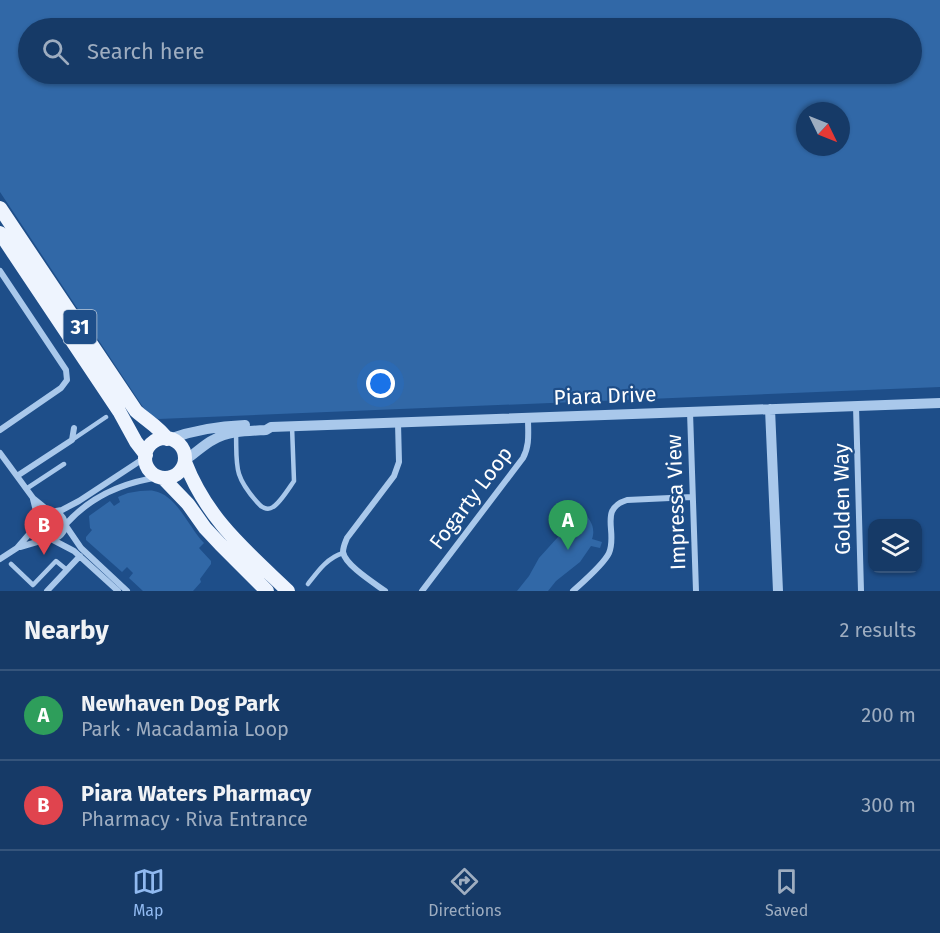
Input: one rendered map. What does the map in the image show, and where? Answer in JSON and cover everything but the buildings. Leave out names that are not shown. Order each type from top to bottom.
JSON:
[{"type":"main road","name":"31","points":[[0,208],[136,411],[168,439],[180,445],[192,479],[212,513],[232,538],[288,591]]},
{"type":"main road","name":"31","points":[[0,233],[112,401],[146,456],[149,469],[153,474],[162,478],[188,504],[205,528],[267,591]]},
{"type":"main road","points":[[146,456],[149,447],[155,442],[168,439]]},
{"type":"main road","points":[[162,478],[178,473],[185,461]]},
{"type":"street","points":[[0,271],[66,370],[67,380],[61,388],[0,430]]},
{"type":"street","name":"Piara Drive","points":[[185,461],[222,435],[266,430],[271,427],[940,403]]},
{"type":"street","name":"Golden Way","points":[[856,406],[861,591]]},
{"type":"street","points":[[770,409],[778,591]]},
{"type":"street","name":"Impressa View","points":[[690,412],[696,591]]},
{"type":"street","name":"Fogarty Loop","points":[[422,591],[523,458],[529,441],[528,418]]},
{"type":"street","points":[[385,591],[350,564],[343,553],[347,538],[397,469],[399,462],[398,423]]},
{"type":"street","name":"Piara Drive","points":[[168,439],[223,426],[265,424],[271,427]]},
{"type":"street","points":[[17,476],[72,440],[74,428]]},
{"type":"street","points":[[0,453],[33,498],[63,516],[81,548],[127,591]]},
{"type":"street","points":[[17,548],[41,515],[62,510],[79,501],[146,456]]},
{"type":"street","points":[[0,559],[17,548],[62,535],[66,525],[83,508],[110,490],[139,481],[162,478]]},
{"type":"street","points":[[573,591],[605,560],[610,552],[612,510],[618,504],[627,500],[692,497]]},
{"type":"street","points":[[33,498],[39,533],[69,547],[118,591]]},
{"type":"street","points":[[47,591],[80,556]]},
{"type":"lane","points":[[72,440],[106,417]]},
{"type":"lane","points":[[236,432],[237,469],[241,482],[260,506],[268,509],[274,507],[294,481],[292,426]]},
{"type":"lane","points":[[26,489],[64,464]]},
{"type":"lane","points":[[308,584],[322,566],[343,553]]},
{"type":"lane","points":[[11,564],[33,585],[56,561],[67,570]]},
{"type":"shaded area","points":[[0,0],[940,0],[940,387],[158,419],[147,413],[0,192]]},
{"type":"shaded area","points":[[140,491],[154,491],[169,499],[204,543],[199,548],[211,564],[193,591],[143,591],[129,578],[133,573],[127,567],[122,572],[86,540],[92,530],[89,516],[110,501],[114,506],[120,502],[118,497]]},
{"type":"shaded area","points":[[578,509],[583,511],[593,527],[592,539],[602,542],[600,548],[591,546],[580,562],[556,581],[548,591],[517,591],[539,558],[567,527]]},
{"type":"place","name":"Newhaven Dog Park","points":[[568,550]]},
{"type":"place","name":"Piara Waters Pharmacy","points":[[44,555]]}]
